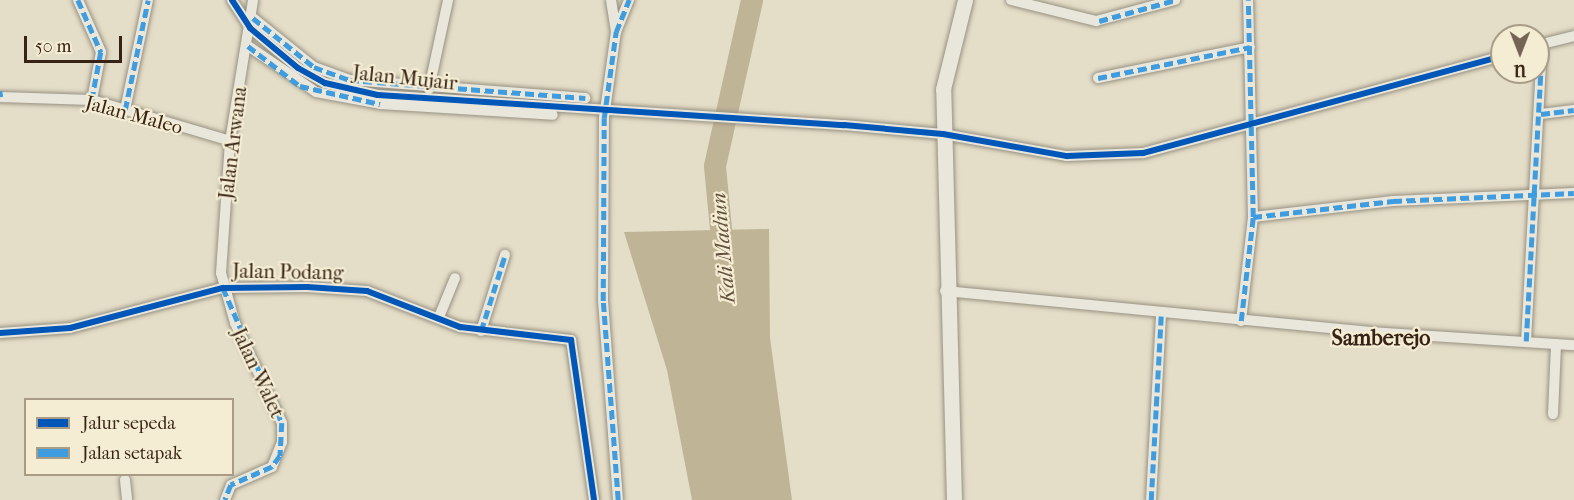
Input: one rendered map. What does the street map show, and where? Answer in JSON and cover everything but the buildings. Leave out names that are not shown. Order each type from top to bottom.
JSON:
[{"type":"main road","points":[[954,500],[945,291],[943,89],[965,0]]},
{"type":"street","points":[[78,0],[101,52],[92,100]]},
{"type":"street","points":[[125,110],[148,0]]},
{"type":"street","name":"Jalan Mujair","points":[[232,0],[298,68],[344,89],[607,112],[943,134],[1094,157],[1143,153],[1490,59]]},
{"type":"street","name":"Jalan Arwana","points":[[223,288],[230,141],[252,23],[254,0]]},
{"type":"street","points":[[429,89],[448,0]]},
{"type":"street","points":[[611,0],[616,32],[607,112],[603,301],[620,500]]},
{"type":"street","points":[[616,32],[629,0]]},
{"type":"street","points":[[1011,0],[1099,21],[1175,0]]},
{"type":"street","points":[[1241,321],[1253,217],[1254,122],[1248,0]]},
{"type":"street","points":[[252,23],[333,75],[379,86],[585,98]]},
{"type":"street","points":[[1550,42],[1574,36]]},
{"type":"street","points":[[248,46],[316,92],[380,104],[584,116]]},
{"type":"street","points":[[1098,78],[1250,47]]},
{"type":"street","points":[[1526,341],[1541,114],[1541,84]]},
{"type":"street","points":[[0,91],[0,97]]},
{"type":"street","name":"Jalan Maleo","points":[[0,97],[92,100],[230,141]]},
{"type":"street","points":[[1541,114],[1574,110]]},
{"type":"street","points":[[1253,217],[1535,193],[1574,192]]},
{"type":"street","points":[[481,331],[505,255]]},
{"type":"street","points":[[439,317],[455,278]]},
{"type":"street","name":"Jalan Podang","points":[[0,333],[70,328],[223,288],[367,291],[481,331],[574,341],[594,500]]},
{"type":"street","name":"Jalan Walet","points":[[223,288],[282,423],[280,456],[272,467],[228,492]]},
{"type":"street","points":[[945,291],[1241,321],[1574,345]]},
{"type":"street","points":[[1151,500],[1161,313]]},
{"type":"street","points":[[1553,414],[1556,344]]},
{"type":"street","points":[[125,480],[127,500]]},
{"type":"water","points":[[769,229],[770,338],[792,500],[692,500],[667,370],[624,232]]},
{"type":"waterway","name":"Kali Madiun","points":[[724,260],[715,166],[752,0]]},
{"type":"marked path","points":[[78,0],[101,52],[92,100]]},
{"type":"marked path","points":[[125,110],[148,0]]},
{"type":"marked path","points":[[618,500],[603,301],[604,118],[616,32],[629,0]]},
{"type":"marked path","points":[[1099,21],[1175,0]]},
{"type":"marked path","points":[[1241,321],[1253,217],[1248,0]]},
{"type":"marked path","points":[[253,18],[314,67],[350,80],[585,98]]},
{"type":"marked path","points":[[248,46],[300,86],[380,104]]},
{"type":"marked path","points":[[1098,78],[1250,47]]},
{"type":"marked path","points":[[1526,341],[1540,84]]},
{"type":"marked path","points":[[0,91],[1,97]]},
{"type":"marked path","points":[[1541,114],[1574,110]]},
{"type":"marked path","points":[[1253,217],[1393,201],[1574,193]]},
{"type":"marked path","points":[[481,331],[505,255]]},
{"type":"marked path","points":[[223,288],[282,423],[280,456],[272,467],[231,485],[225,500]]},
{"type":"marked path","points":[[1151,500],[1161,313]]},
{"type":"cycle path","points":[[232,0],[250,28],[298,68],[325,83],[378,95],[844,125],[943,134],[1067,156],[1143,153],[1490,59]]},
{"type":"cycle path","points":[[0,333],[70,328],[223,288],[307,287],[367,291],[460,327],[571,340],[594,500]]},
{"type":"district","name":"Samberejo","points":[[1381,339]]}]
